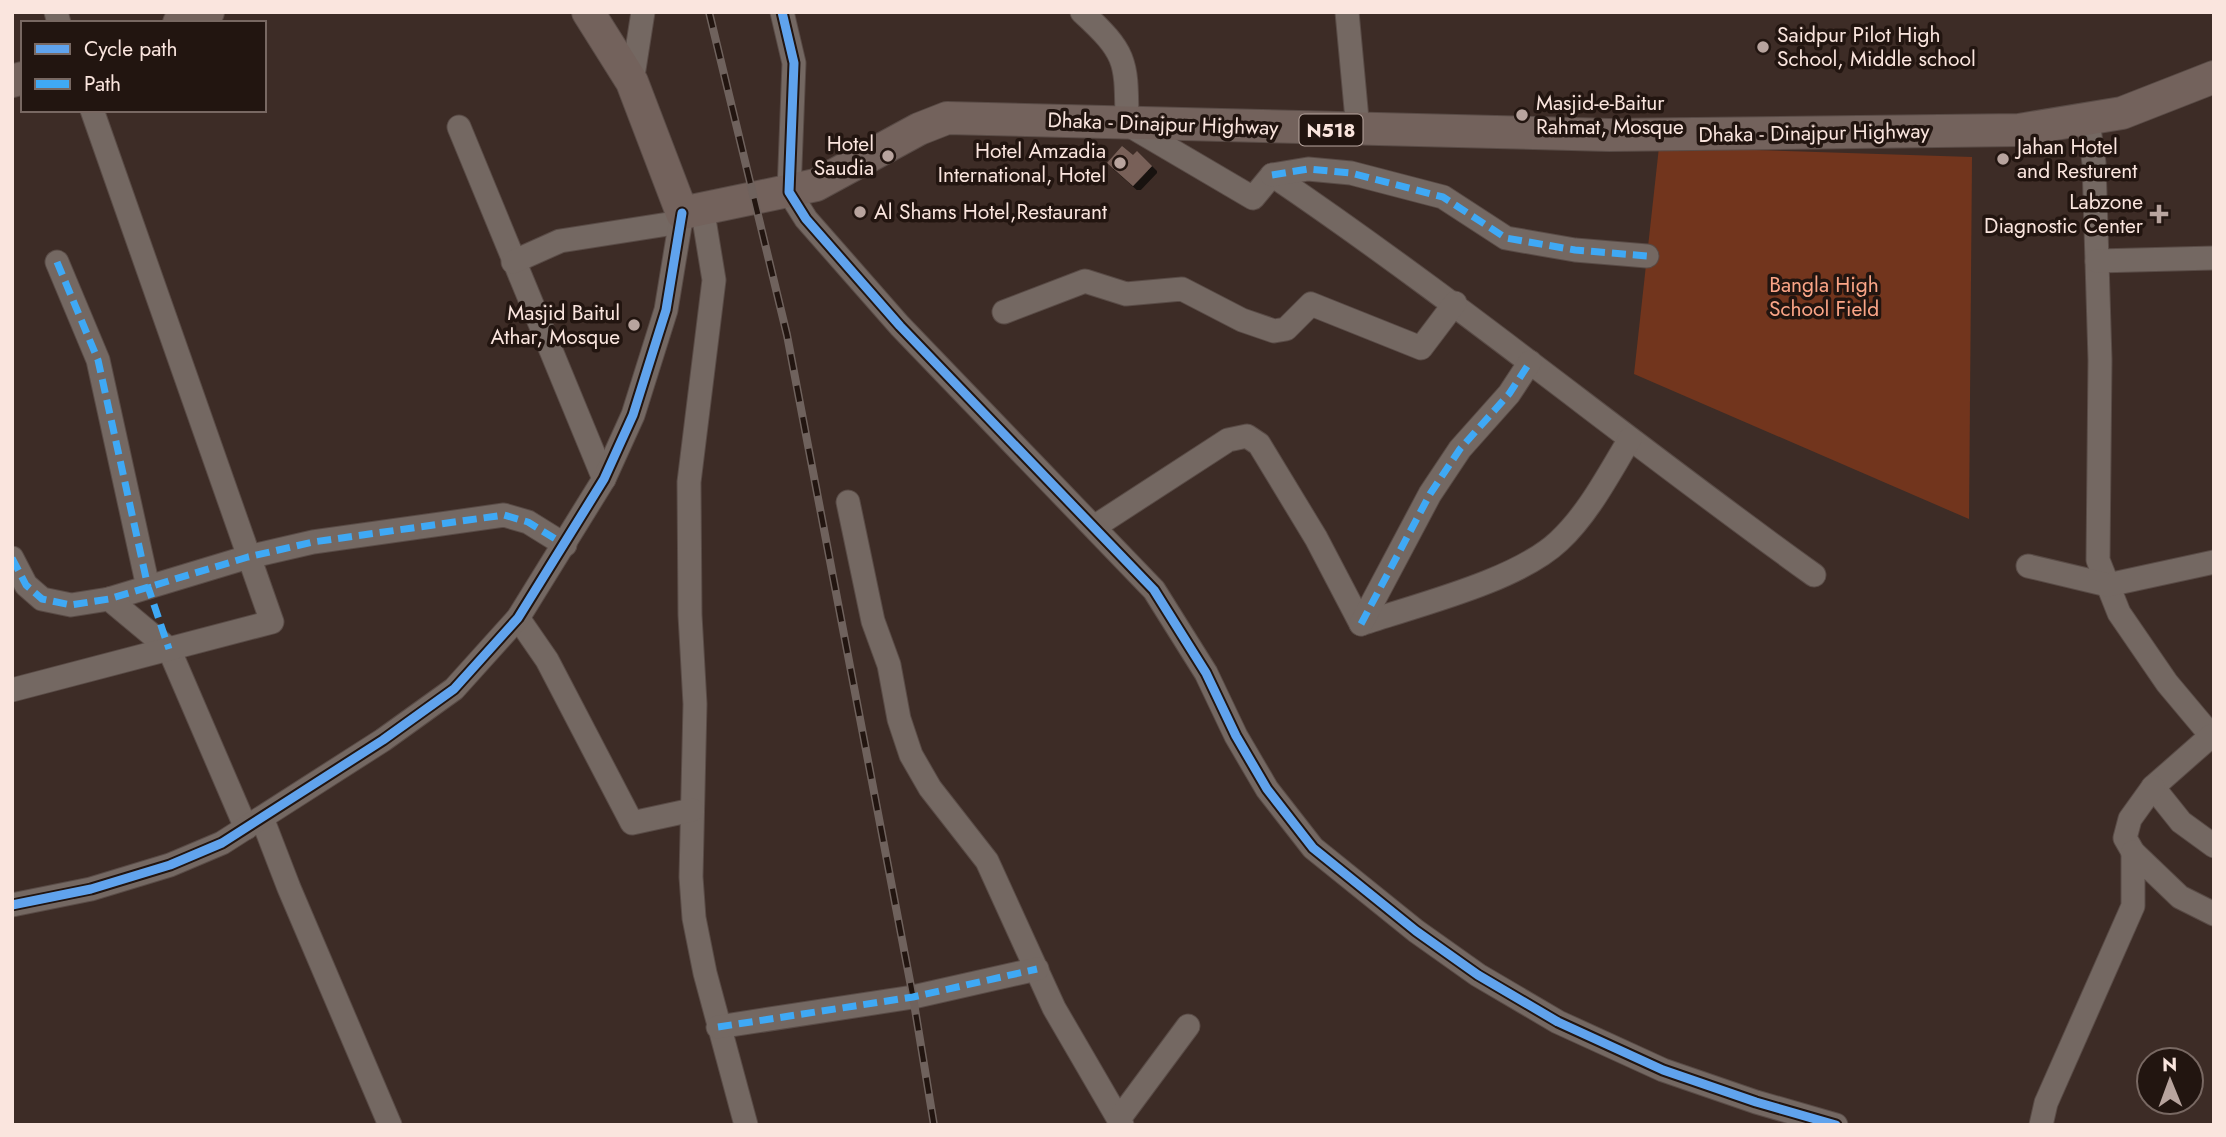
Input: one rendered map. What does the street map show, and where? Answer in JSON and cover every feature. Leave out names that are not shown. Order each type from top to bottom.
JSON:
[{"type":"highway","points":[[184,21],[208,12]]},
{"type":"highway","points":[[588,12],[632,82],[689,214]]},
{"type":"highway","name":"Dhaka - Dinajpur Highway","points":[[689,214],[816,185],[919,129],[947,118],[1609,135],[2019,130],[2084,122],[2122,113],[2214,77]]},
{"type":"street","points":[[632,82],[643,12]]},
{"type":"street","points":[[782,12],[794,63],[789,192],[806,219],[900,326],[1154,590],[1206,673],[1236,736],[1267,789],[1313,848],[1426,938],[1478,975],[1558,1022],[1663,1070],[1756,1102],[1836,1125]]},
{"type":"street","points":[[1082,12],[1114,42],[1122,58],[1127,124],[1253,198],[1272,175],[1308,169],[1351,173],[1443,197],[1506,238],[1575,250],[1647,256]]},
{"type":"street","points":[[1347,12],[1358,130]]},
{"type":"street","points":[[12,690],[272,622],[93,112]]},
{"type":"street","points":[[2084,122],[2088,122],[2094,163],[2098,560],[2119,613],[2167,683],[2212,738],[2153,787],[2130,819],[2125,838],[2133,852],[2180,897],[2214,914]]},
{"type":"street","points":[[459,127],[604,479]]},
{"type":"street","points":[[1272,175],[1455,303],[1630,439],[1814,575]]},
{"type":"street","points":[[513,262],[560,241],[689,214]]},
{"type":"street","points":[[12,905],[91,889],[170,865],[222,843],[383,740],[454,689],[518,618],[604,479],[633,415],[666,310],[689,214]]},
{"type":"street","points":[[689,214],[714,280],[689,482],[690,615],[695,704],[692,810],[694,918],[718,1027],[746,1125]]},
{"type":"street","points":[[2097,261],[2214,258]]},
{"type":"street","points":[[57,262],[98,360],[148,587]]},
{"type":"street","points":[[1004,312],[1085,281],[1126,294],[1182,289],[1242,320],[1274,331],[1286,329],[1311,304],[1420,348],[1455,303]]},
{"type":"street","points":[[1361,624],[1430,494],[1460,449],[1509,394],[1530,362]]},
{"type":"street","points":[[1094,527],[1227,440],[1247,436],[1259,444],[1316,538],[1361,624]]},
{"type":"street","points":[[1361,624],[1514,570],[1559,542],[1593,497],[1630,439]]},
{"type":"street","points":[[848,502],[873,621],[889,665],[899,719],[911,755],[930,788],[988,861],[1054,1009],[1121,1122],[1188,1026]]},
{"type":"street","points":[[12,558],[26,584],[42,599],[71,605],[109,598],[248,557],[313,542],[504,515],[528,522],[565,545]]},
{"type":"street","points":[[2028,566],[2108,585],[2214,562]]},
{"type":"street","points":[[109,598],[169,649],[254,823],[289,888],[390,1125]]},
{"type":"street","points":[[518,618],[547,660],[632,823],[692,810]]},
{"type":"street","points":[[2153,787],[2181,822],[2214,846]]},
{"type":"street","points":[[2041,1125],[2046,1103],[2133,906],[2133,852]]},
{"type":"street","points":[[718,1027],[913,997],[1037,969]]},
{"type":"green space","name":"Bangla High School Field","points":[[1659,147],[1972,157],[1969,519],[1634,374]]},
{"type":"building","points":[[1122,146],[1133,155],[1137,151],[1152,166],[1133,186],[1107,163]]},
{"type":"railway","points":[[709,12],[787,335],[913,997],[934,1125]]},
{"type":"marked path","points":[[1272,175],[1308,169],[1351,173],[1443,197],[1506,238],[1575,250],[1647,256]]},
{"type":"marked path","points":[[57,262],[98,360],[148,587],[169,649]]},
{"type":"marked path","points":[[1361,624],[1430,494],[1460,449],[1509,394],[1530,362]]},
{"type":"marked path","points":[[12,558],[26,585],[42,599],[71,605],[109,599],[248,557],[313,542],[504,515],[528,522],[565,545]]},
{"type":"marked path","points":[[718,1027],[913,997],[1037,969]]},
{"type":"cycle path","points":[[782,12],[794,63],[789,192],[806,219],[900,326],[1154,590],[1206,673],[1236,736],[1267,789],[1313,848],[1416,931],[1478,975],[1558,1022],[1663,1070],[1756,1102],[1836,1125]]},
{"type":"cycle path","points":[[12,905],[91,889],[170,865],[222,843],[383,740],[454,689],[518,618],[604,479],[633,415],[666,310],[682,213]]},
{"type":"place","name":"Saidpur Pilot High School, Middle school","points":[[1763,47]]},
{"type":"place","name":"Masjid-e-Baitur Rahmat, Mosque","points":[[1522,115]]},
{"type":"place","name":"Hotel Saudia","points":[[888,156]]},
{"type":"place","name":"Jahan Hotel and Resturent","points":[[2003,159]]},
{"type":"place","name":"Hotel Amzadia International, Hotel","points":[[1120,163]]},
{"type":"place","name":"Al Shams Hotel,Restaurant","points":[[860,212]]},
{"type":"place","name":"Labzone Diagnostic Center","points":[[2159,214]]},
{"type":"place","name":"Masjid Baitul Athar, Mosque","points":[[634,325]]}]
